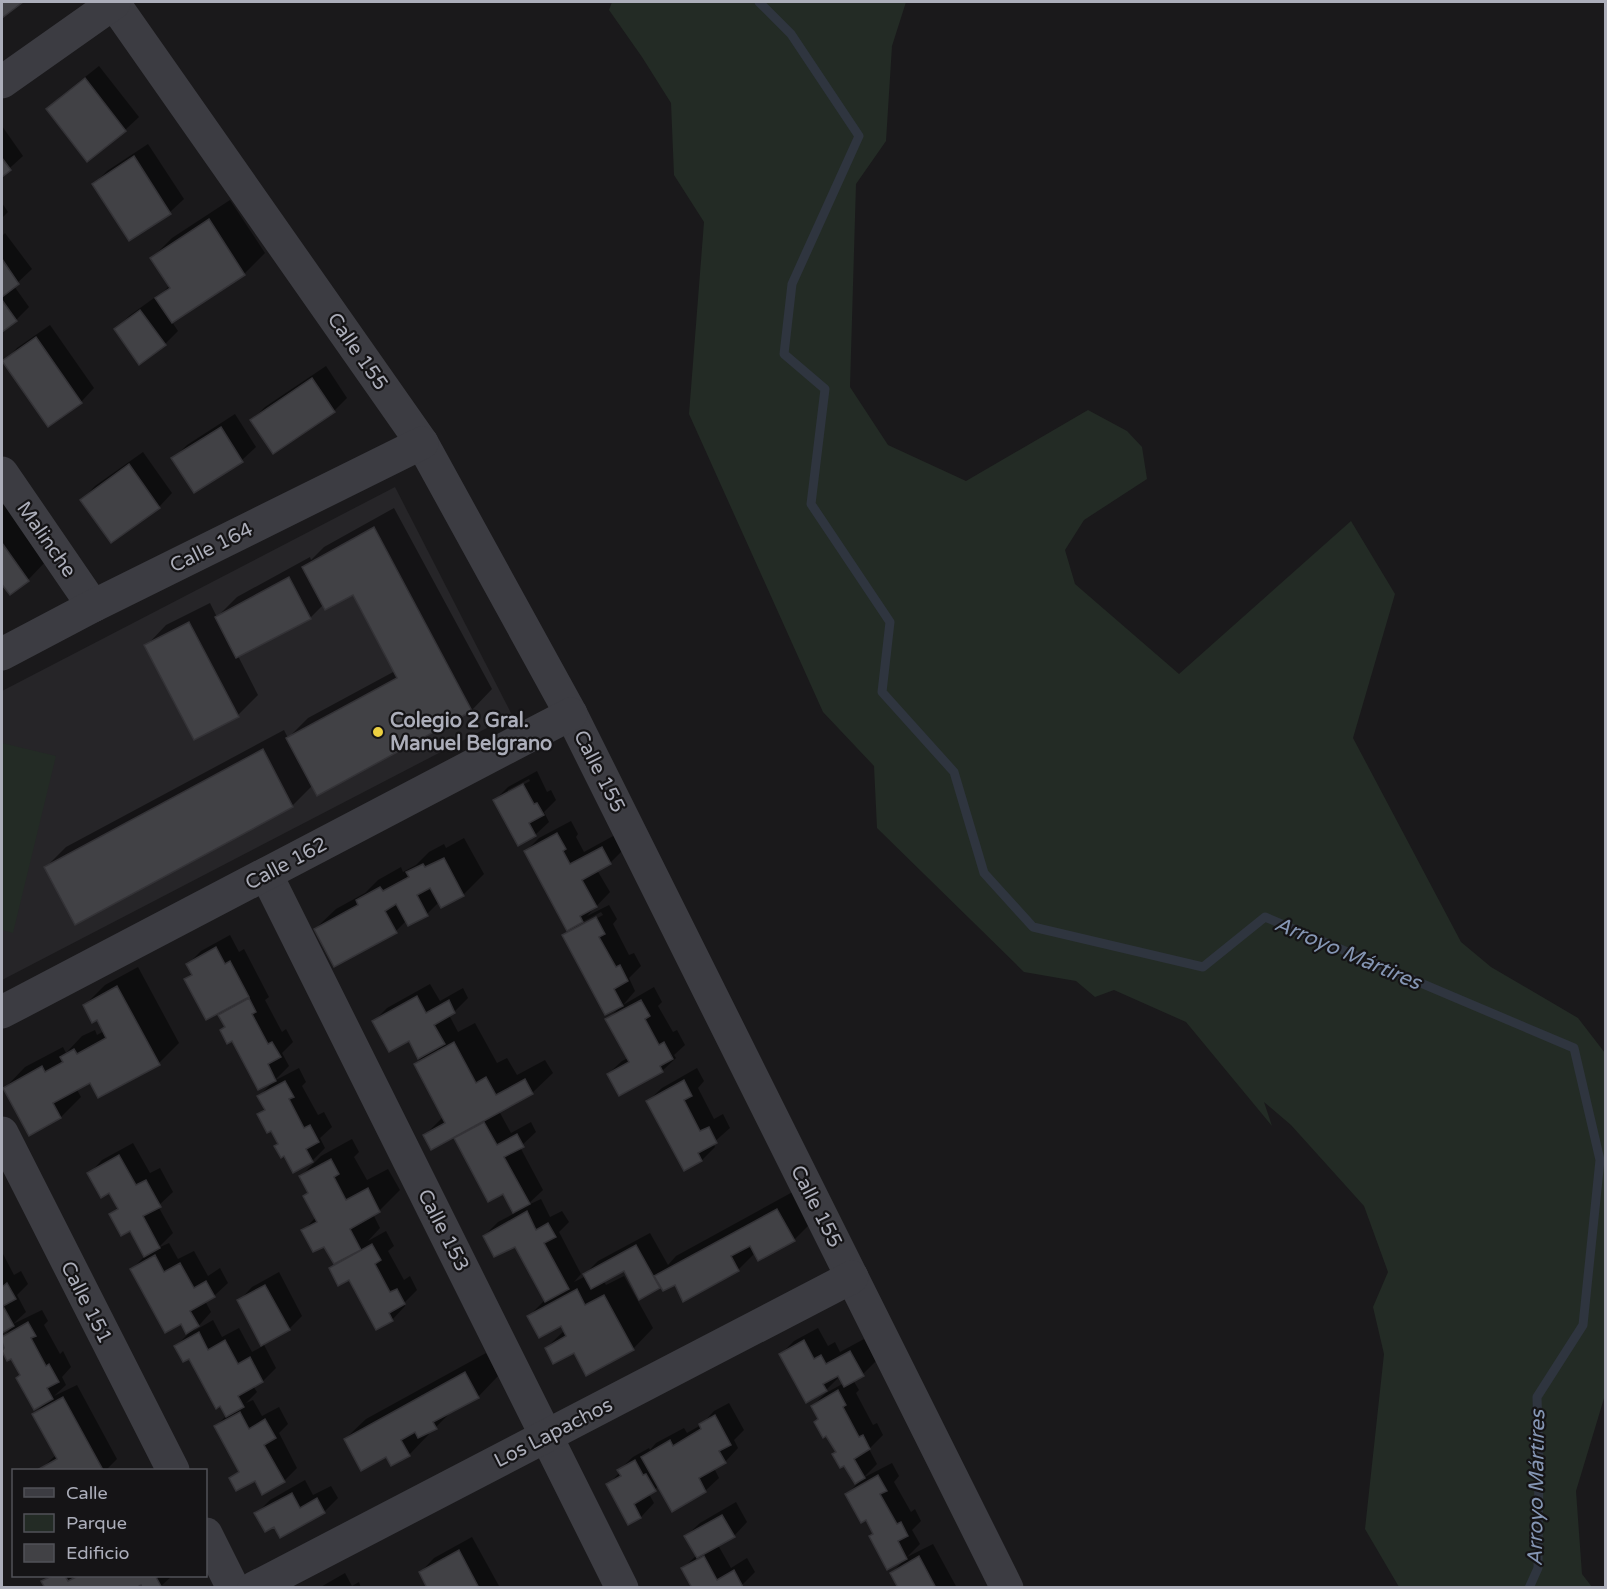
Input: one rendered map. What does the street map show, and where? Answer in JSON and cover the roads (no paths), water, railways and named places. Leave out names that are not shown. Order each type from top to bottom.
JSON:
[{"type":"street","points":[[2,82],[113,2]]},
{"type":"street","name":"Calle 155","points":[[113,2],[422,442],[571,714],[1007,1587]]},
{"type":"street","name":"Calle 164","points":[[2,654],[93,606],[422,442]]},
{"type":"street","name":"Malinche","points":[[2,473],[93,606]]},
{"type":"street","name":"Calle 162","points":[[2,1012],[571,714]]},
{"type":"street","name":"Calle 153","points":[[266,874],[622,1587]]},
{"type":"street","name":"Calle 151","points":[[2,1133],[172,1469]]},
{"type":"street","name":"Los Lapachos","points":[[254,1587],[852,1277]]},
{"type":"street","points":[[207,1536],[232,1587]]},
{"type":"waterway","name":"Arroyo Mártires","points":[[759,2],[791,34],[859,136],[792,284],[784,354],[825,389],[811,504],[890,622],[882,692],[954,772],[984,873],[1033,927],[1203,967],[1265,917],[1574,1048],[1600,1160],[1583,1325],[1537,1397],[1538,1568],[1529,1588]]},
{"type":"place","name":"Colegio 2 Gral. Manuel Belgrano","points":[[378,732]]}]
